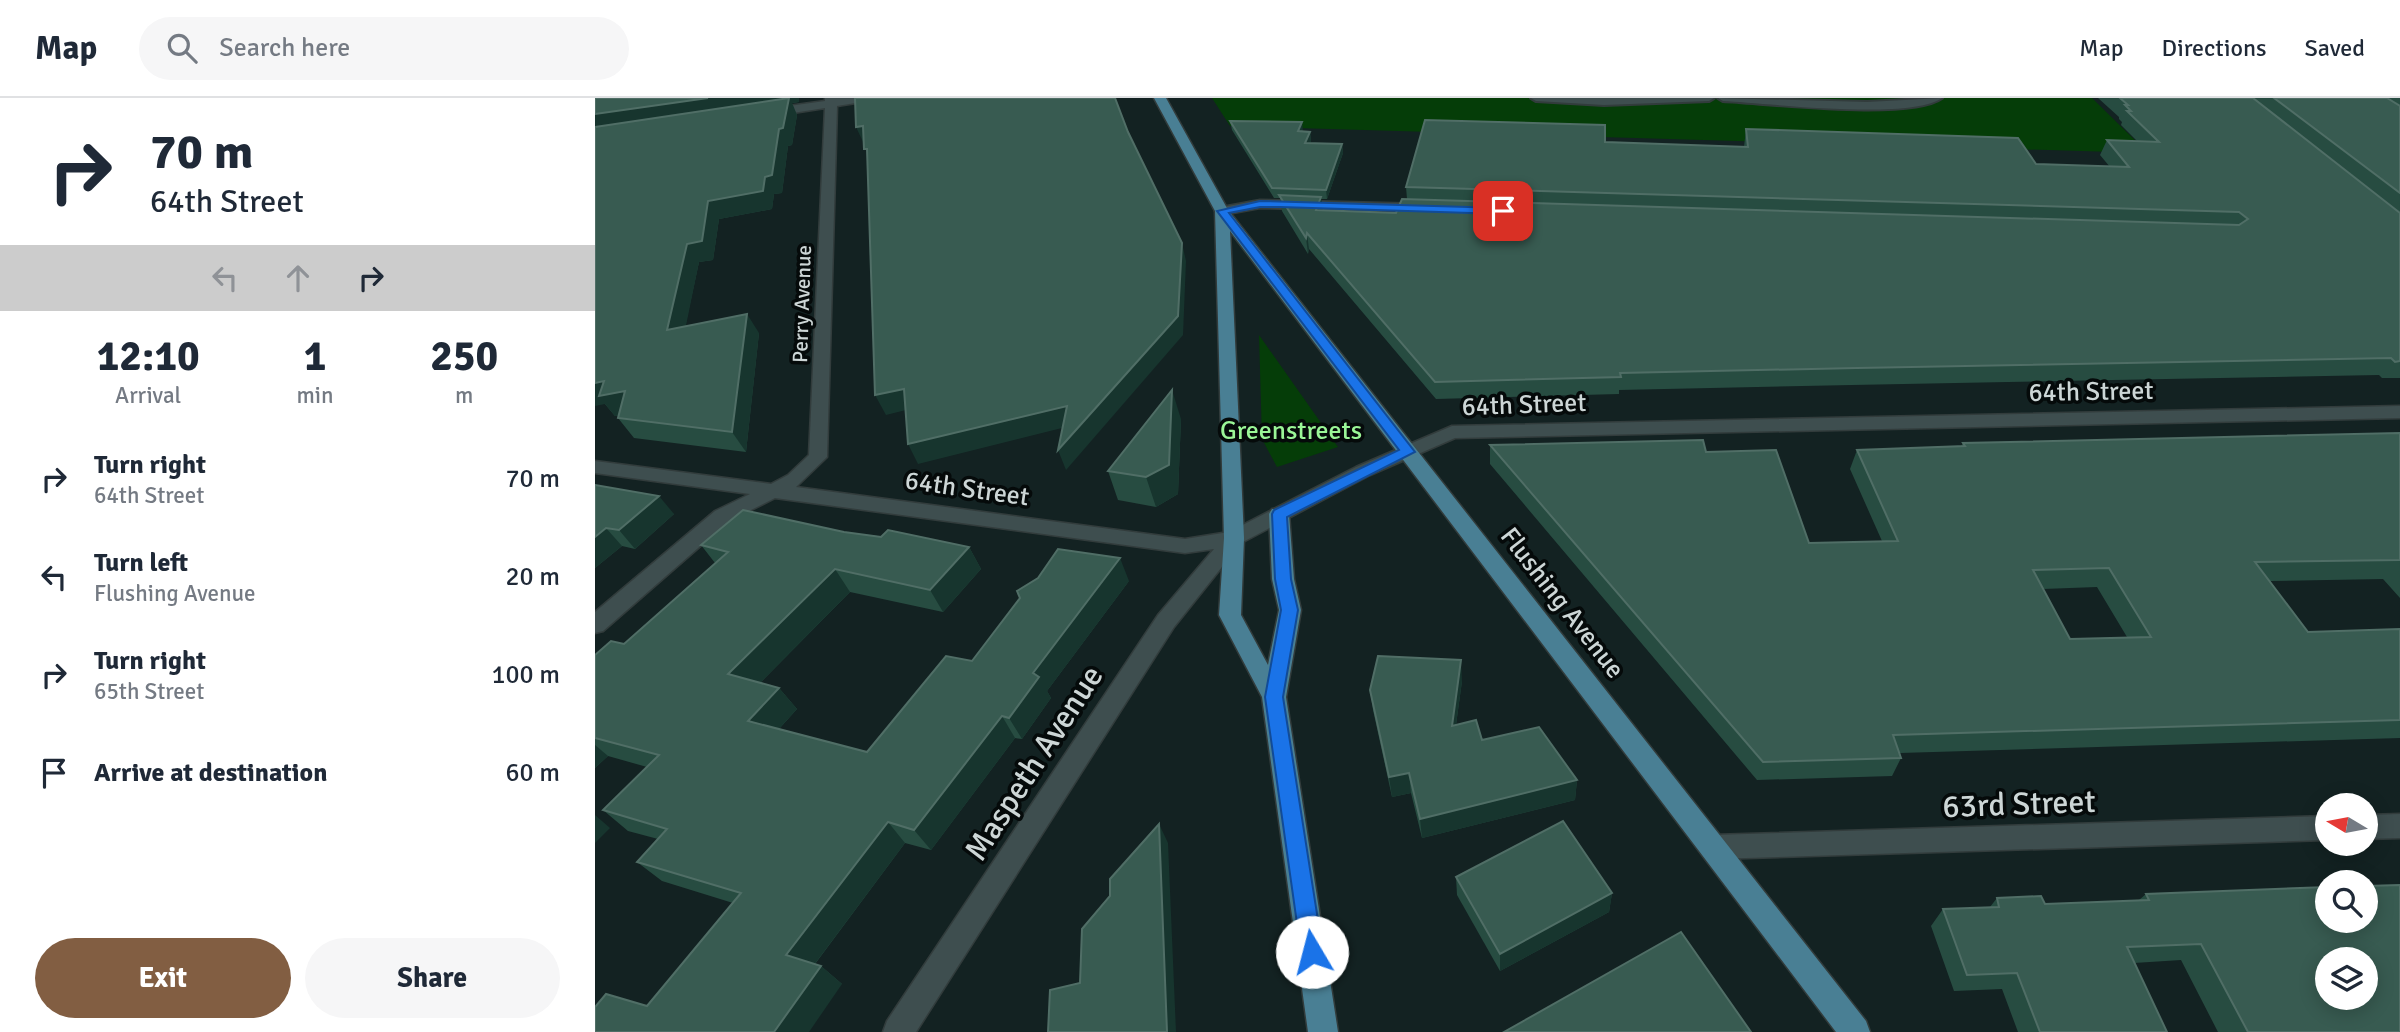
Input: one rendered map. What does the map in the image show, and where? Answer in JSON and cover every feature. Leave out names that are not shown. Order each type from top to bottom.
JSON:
[{"type":"main road","name":"Flushing Avenue","points":[[1160,98],[1222,211],[1855,1032]]},
{"type":"main road","points":[[1222,211],[1234,538],[1230,615],[1274,697]]},
{"type":"main road","points":[[1279,514],[1283,579],[1290,610],[1274,697],[1323,1032]]},
{"type":"street","points":[[760,114],[830,101],[869,98]]},
{"type":"street","name":"Perry Avenue","points":[[775,490],[795,480],[818,457],[830,101]]},
{"type":"street","points":[[1222,211],[1270,204],[1447,209]]},
{"type":"street","name":"64th Street","points":[[595,467],[1185,546],[1234,538],[1363,471],[1452,432],[2400,412]]},
{"type":"street","points":[[595,625],[722,516],[775,490]]},
{"type":"street","name":"Maspeth Avenue","points":[[898,1032],[1166,621],[1234,538]]},
{"type":"street","points":[[2378,827],[2400,826]]},
{"type":"street","name":"63rd Street","points":[[1713,848],[2315,828]]},
{"type":"lane","points":[[1536,98],[1604,102],[1709,98]]},
{"type":"lane","points":[[1723,98],[1877,105],[1910,104],[1937,98]]},
{"type":"green space","points":[[1212,98],[2092,98],[2148,153],[1230,126]]},
{"type":"green space","name":"Greenstreets","points":[[1259,335],[1338,447],[1277,467],[1262,439]]},
{"type":"building","points":[[595,98],[708,98],[595,114]]},
{"type":"building","points":[[789,98],[783,128],[779,129],[772,175],[765,177],[763,191],[708,201],[702,241],[687,244],[667,330],[747,314],[732,432],[618,418],[625,391],[599,396],[604,381],[595,383],[595,127]]},
{"type":"building","points":[[855,98],[1115,98],[1128,132],[1182,243],[1178,316],[1058,450],[1067,406],[908,444],[904,389],[875,395],[867,149],[864,149],[863,126],[856,127]]},
{"type":"building","points":[[2120,98],[2253,98],[2400,213],[2400,361],[2395,362],[2391,358],[1620,373],[1621,377],[1435,382],[1307,233],[1306,238],[1279,195],[1321,197],[1316,210],[1396,213],[1402,199],[2239,225],[2248,219],[2239,212],[1406,187],[1425,120],[1605,125],[1605,142],[1748,147],[1746,129],[2018,138],[2036,164],[2129,167],[2107,140],[2159,142],[2127,111],[2131,111]]},
{"type":"building","points":[[2274,98],[2387,98],[2400,106],[2400,193]]},
{"type":"building","points":[[1230,121],[1302,122],[1298,131],[1310,132],[1305,143],[1342,144],[1326,190],[1272,188]]},
{"type":"building","points":[[1172,390],[1169,465],[1146,477],[1108,471]]},
{"type":"building","points":[[2400,433],[2400,560],[2255,562],[2308,632],[2400,629],[2400,720],[1893,735],[1901,758],[1763,762],[1490,445],[1703,440],[1706,452],[1776,450],[1809,543],[1898,541],[1857,450],[1965,446],[1963,443]],"holes":[[[2109,568],[2151,637],[2070,639],[2033,570]]]},
{"type":"building","points":[[595,485],[659,496],[619,530],[606,528],[595,537]]},
{"type":"building","points":[[743,510],[844,532],[881,537],[888,530],[969,547],[930,590],[835,569],[728,674],[779,688],[748,721],[867,752],[946,656],[972,661],[1020,598],[1017,591],[1038,578],[1058,549],[1120,558],[1033,673],[1039,677],[1009,718],[1002,716],[914,830],[888,822],[786,955],[821,966],[774,1032],[595,1032],[595,1007],[606,994],[647,1006],[741,893],[637,862],[667,829],[603,810],[659,755],[595,738],[595,655],[611,641],[624,644],[728,552],[701,545]]},
{"type":"building","points":[[1378,656],[1461,660],[1452,726],[1476,720],[1482,740],[1539,727],[1577,780],[1420,819],[1409,773],[1389,777],[1370,690]]},
{"type":"building","points":[[1563,821],[1612,893],[1500,954],[1456,877]]},
{"type":"building","points":[[1159,824],[1167,1032],[1048,1032],[1050,990],[1080,983],[1082,929],[1110,896],[1110,879]]},
{"type":"building","points":[[2400,885],[2400,1032],[2248,1032],[2201,944],[2127,947],[2167,1032],[2040,1032],[2017,973],[1967,975],[1943,909],[1999,907],[1997,898],[2041,896],[2045,904],[2149,900],[2146,894],[2315,887],[2315,933],[2378,933],[2378,886]]},
{"type":"building","points":[[1681,932],[1751,1032],[1504,1032]]},
{"type":"route","points":[[1312,952],[1274,697],[1290,610],[1283,579],[1279,514],[1363,471],[1408,452],[1222,211],[1260,204],[1503,211]]}]
